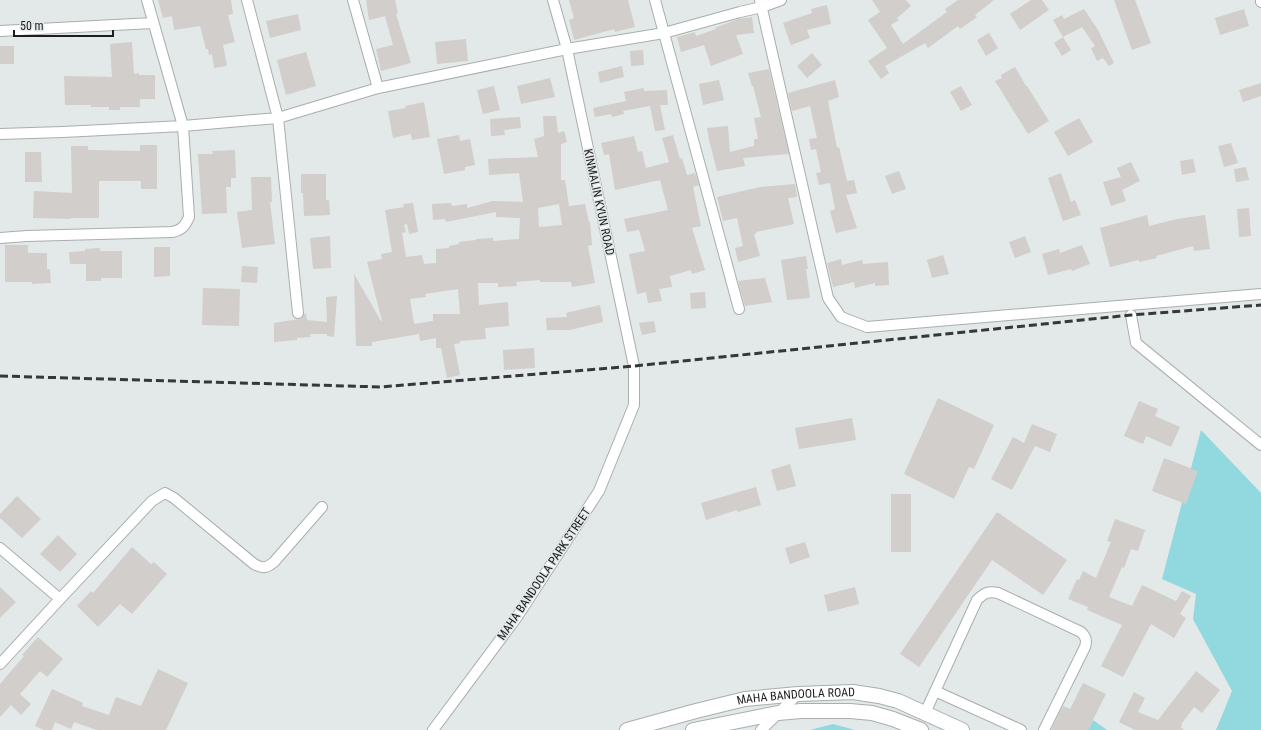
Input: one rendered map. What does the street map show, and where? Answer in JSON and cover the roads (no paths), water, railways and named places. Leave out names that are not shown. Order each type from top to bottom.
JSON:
[{"type":"main road","name":"MAHA BANDOOLA ROAD","points":[[627,730],[696,711],[745,700],[798,694],[853,692],[880,696],[898,701],[962,730]]},
{"type":"main road","name":"MAHA BANDOOLA ROAD","points":[[693,730],[778,713],[808,711],[864,712],[892,719],[921,730]]},
{"type":"street","points":[[0,238],[172,232],[181,230],[186,223],[189,217],[183,126],[147,0]]},
{"type":"street","points":[[247,0],[278,118],[298,313]]},
{"type":"street","points":[[353,0],[378,88]]},
{"type":"street","name":"KINMALIN KYUN ROAD","points":[[553,0],[567,50],[634,366],[634,405]]},
{"type":"street","points":[[655,0],[739,309]]},
{"type":"street","points":[[0,134],[183,126],[278,118],[378,88],[567,50],[664,34],[740,12],[761,4],[781,0]]},
{"type":"street","points":[[761,4],[828,298],[841,317],[867,327],[1261,294]]},
{"type":"street","points":[[0,31],[154,23]]},
{"type":"street","points":[[1131,315],[1136,342],[1261,445]]},
{"type":"street","name":"MAHA BANDOOLA PARK STREET","points":[[433,730],[517,617],[599,491],[634,405]]},
{"type":"street","points":[[0,664],[152,501],[165,493],[174,498],[254,564],[261,568],[268,568],[274,562],[322,507]]},
{"type":"street","points":[[0,548],[60,599]]},
{"type":"street","points":[[925,713],[977,600],[982,594],[998,592],[1081,632],[1087,641],[1044,730]]},
{"type":"street","points":[[935,691],[1021,730]]},
{"type":"street","points":[[761,730],[798,694]]},
{"type":"railway","points":[[0,376],[381,387],[634,366],[1131,315],[1261,305]]}]
